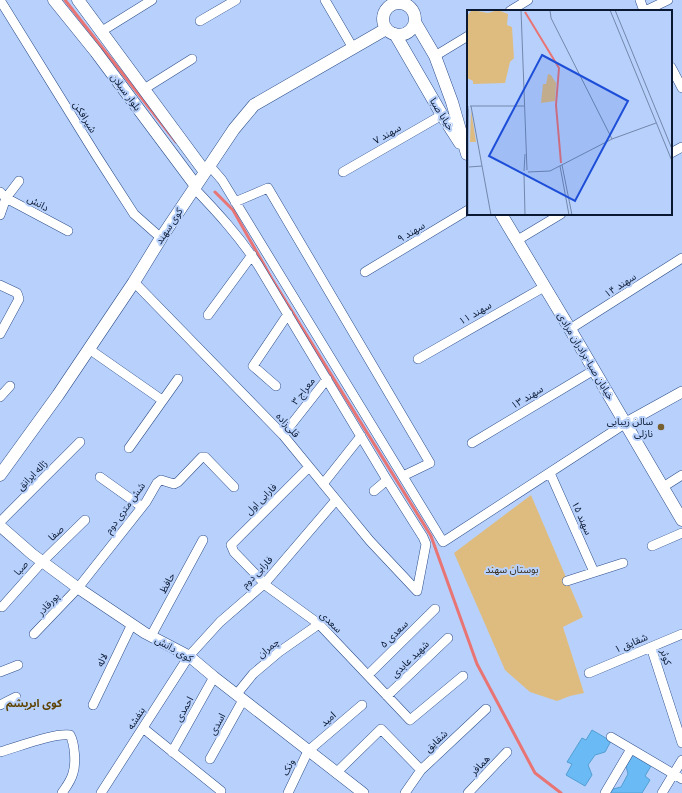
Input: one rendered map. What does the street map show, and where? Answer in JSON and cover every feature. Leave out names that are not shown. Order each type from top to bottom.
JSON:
[{"type":"main road","name":"بلوار سبلان","points":[[54,0],[96,52],[195,187]]},
{"type":"main road","name":"بلوار سبلان","points":[[78,0],[144,89],[207,169]]},
{"type":"main road","points":[[381,0],[384,13],[383,18],[391,32],[406,34],[410,31],[415,22],[414,12],[406,2],[391,5],[384,13]]},
{"type":"main road","name":"خیابا صبا","points":[[415,22],[435,56],[452,102],[467,151]]},
{"type":"main road","name":"کوی سهند","points":[[0,475],[58,395],[234,129],[254,105],[353,48],[391,32]]},
{"type":"main road","name":"خیابا صبا","points":[[391,32],[467,152]]},
{"type":"main road","name":"خیابان صبا-برادران مرادی","points":[[502,215],[682,520]]},
{"type":"street","name":"شیر‌افکن","points":[[0,0],[134,214],[161,238]]},
{"type":"street","points":[[102,31],[152,0]]},
{"type":"street","points":[[200,21],[236,0]]},
{"type":"street","points":[[325,0],[353,48]]},
{"type":"street","points":[[512,10],[528,0]]},
{"type":"street","points":[[640,0],[644,10]]},
{"type":"street","points":[[646,10],[668,0]]},
{"type":"street","points":[[435,56],[467,37]]},
{"type":"street","points":[[144,89],[192,59]]},
{"type":"street","points":[[682,67],[672,71],[682,88]]},
{"type":"street","name":"سهند ۷","points":[[343,172],[442,115]]},
{"type":"street","points":[[672,152],[682,147]]},
{"type":"street","points":[[207,169],[222,180],[443,542],[626,424],[682,392]]},
{"type":"street","points":[[0,215],[3,195],[19,181]]},
{"type":"street","points":[[195,187],[221,216],[252,256],[387,480],[374,491]]},
{"type":"street","points":[[235,202],[268,188],[430,463],[403,476]]},
{"type":"street","name":"دانش","points":[[3,195],[68,231]]},
{"type":"street","name":"سهند ۹","points":[[365,272],[467,211]]},
{"type":"street","points":[[516,241],[559,215]]},
{"type":"street","points":[[208,315],[252,256]]},
{"type":"street","name":"سهند ۱۴","points":[[570,329],[682,258]]},
{"type":"street","name":"قلی‌زاده","points":[[134,282],[283,435],[370,541],[417,591],[426,544],[387,480]]},
{"type":"street","points":[[0,285],[17,292],[19,298],[0,334]]},
{"type":"street","name":"سهند ۱۱","points":[[418,359],[544,287]]},
{"type":"street","points":[[276,386],[253,366],[288,314]]},
{"type":"street","points":[[89,349],[162,400]]},
{"type":"street","name":"سهند ۱۳","points":[[472,443],[594,370]]},
{"type":"street","points":[[129,448],[178,379]]},
{"type":"street","name":"معراج ۳","points":[[283,435],[326,379]]},
{"type":"street","points":[[0,397],[10,386]]},
{"type":"street","points":[[323,484],[361,436]]},
{"type":"street","name":"ژاله ایرانق","points":[[0,522],[80,442]]},
{"type":"street","name":"شش متری دوم","points":[[78,588],[142,507],[157,482],[161,480],[174,484],[178,482],[200,458],[205,457],[234,486]]},
{"type":"street","name":"فارابی اول","points":[[232,548],[231,545],[309,467]]},
{"type":"street","name":"سهند ۱۵","points":[[550,473],[594,572]]},
{"type":"street","points":[[663,487],[682,475]]},
{"type":"street","points":[[100,477],[142,507]]},
{"type":"street","name":"فارابی دوم","points":[[189,656],[220,622],[265,583],[336,500]]},
{"type":"street","name":"صفا","points":[[42,562],[85,520]]},
{"type":"street","name":"کوی دانش","points":[[0,526],[42,562],[78,588],[151,636],[189,656],[214,678],[363,793]]},
{"type":"street","points":[[652,546],[682,533]]},
{"type":"street","name":"حافظ","points":[[151,636],[203,540]]},
{"type":"street","name":"سعدی","points":[[232,548],[234,552],[265,583],[319,624],[410,720],[463,676]]},
{"type":"street","name":"صبا","points":[[2,607],[42,562]]},
{"type":"street","points":[[567,581],[623,563]]},
{"type":"street","name":"پورقادر","points":[[34,634],[78,588]]},
{"type":"street","name":"سعدی ۵","points":[[368,675],[435,610]]},
{"type":"street","name":"لاله","points":[[93,705],[132,624]]},
{"type":"street","name":"چمران","points":[[240,697],[254,674],[279,652],[319,624]]},
{"type":"street","name":"شقایق ۱","points":[[589,673],[682,634]]},
{"type":"street","name":"شهید عابدی","points":[[387,696],[448,638]]},
{"type":"street","name":"کوثر","points":[[651,647],[682,743]]},
{"type":"street","name":"بنفشه","points":[[101,793],[189,656]]},
{"type":"street","points":[[0,672],[18,665]]},
{"type":"street","name":"احمدی","points":[[172,752],[214,678]]},
{"type":"street","points":[[0,705],[16,697]]},
{"type":"street","name":"اسدی","points":[[210,759],[240,697]]},
{"type":"street","name":"امید","points":[[308,751],[362,704]]},
{"type":"street","name":"شقایق","points":[[404,793],[421,770],[486,709]]},
{"type":"street","points":[[143,728],[221,791]]},
{"type":"street","points":[[336,773],[380,729],[421,770]]},
{"type":"street","points":[[0,752],[51,737],[65,734],[70,735],[74,752],[74,772],[68,785],[62,793]]},
{"type":"street","points":[[610,737],[682,779]]},
{"type":"street","points":[[604,793],[631,749]]},
{"type":"street","name":"ونک","points":[[288,793],[308,751]]},
{"type":"street","name":"همافر","points":[[468,793],[507,752]]},
{"type":"street","points":[[662,793],[682,760]]},
{"type":"green space","name":"بوستان سهند","points":[[531,495],[583,617],[563,627],[584,693],[557,701],[530,692],[505,670],[454,553]]},
{"type":"building","points":[[592,730],[611,741],[605,752],[595,755],[588,765],[592,775],[585,786],[566,775],[572,764],[567,762],[582,738],[586,740]]},
{"type":"building","points":[[633,755],[651,766],[645,776],[650,780],[642,793],[610,793],[613,789],[621,787],[628,774],[626,766]]},
{"type":"waterway","points":[[65,0],[176,142]]},
{"type":"waterway","points":[[215,192],[233,210],[272,279],[431,536],[477,664],[535,773],[561,793]]},
{"type":"place","name":"سالن زیبایی نازلی","points":[[661,427]]},
{"type":"district","name":"کوی ابریشم","points":[[34,703]]}]
